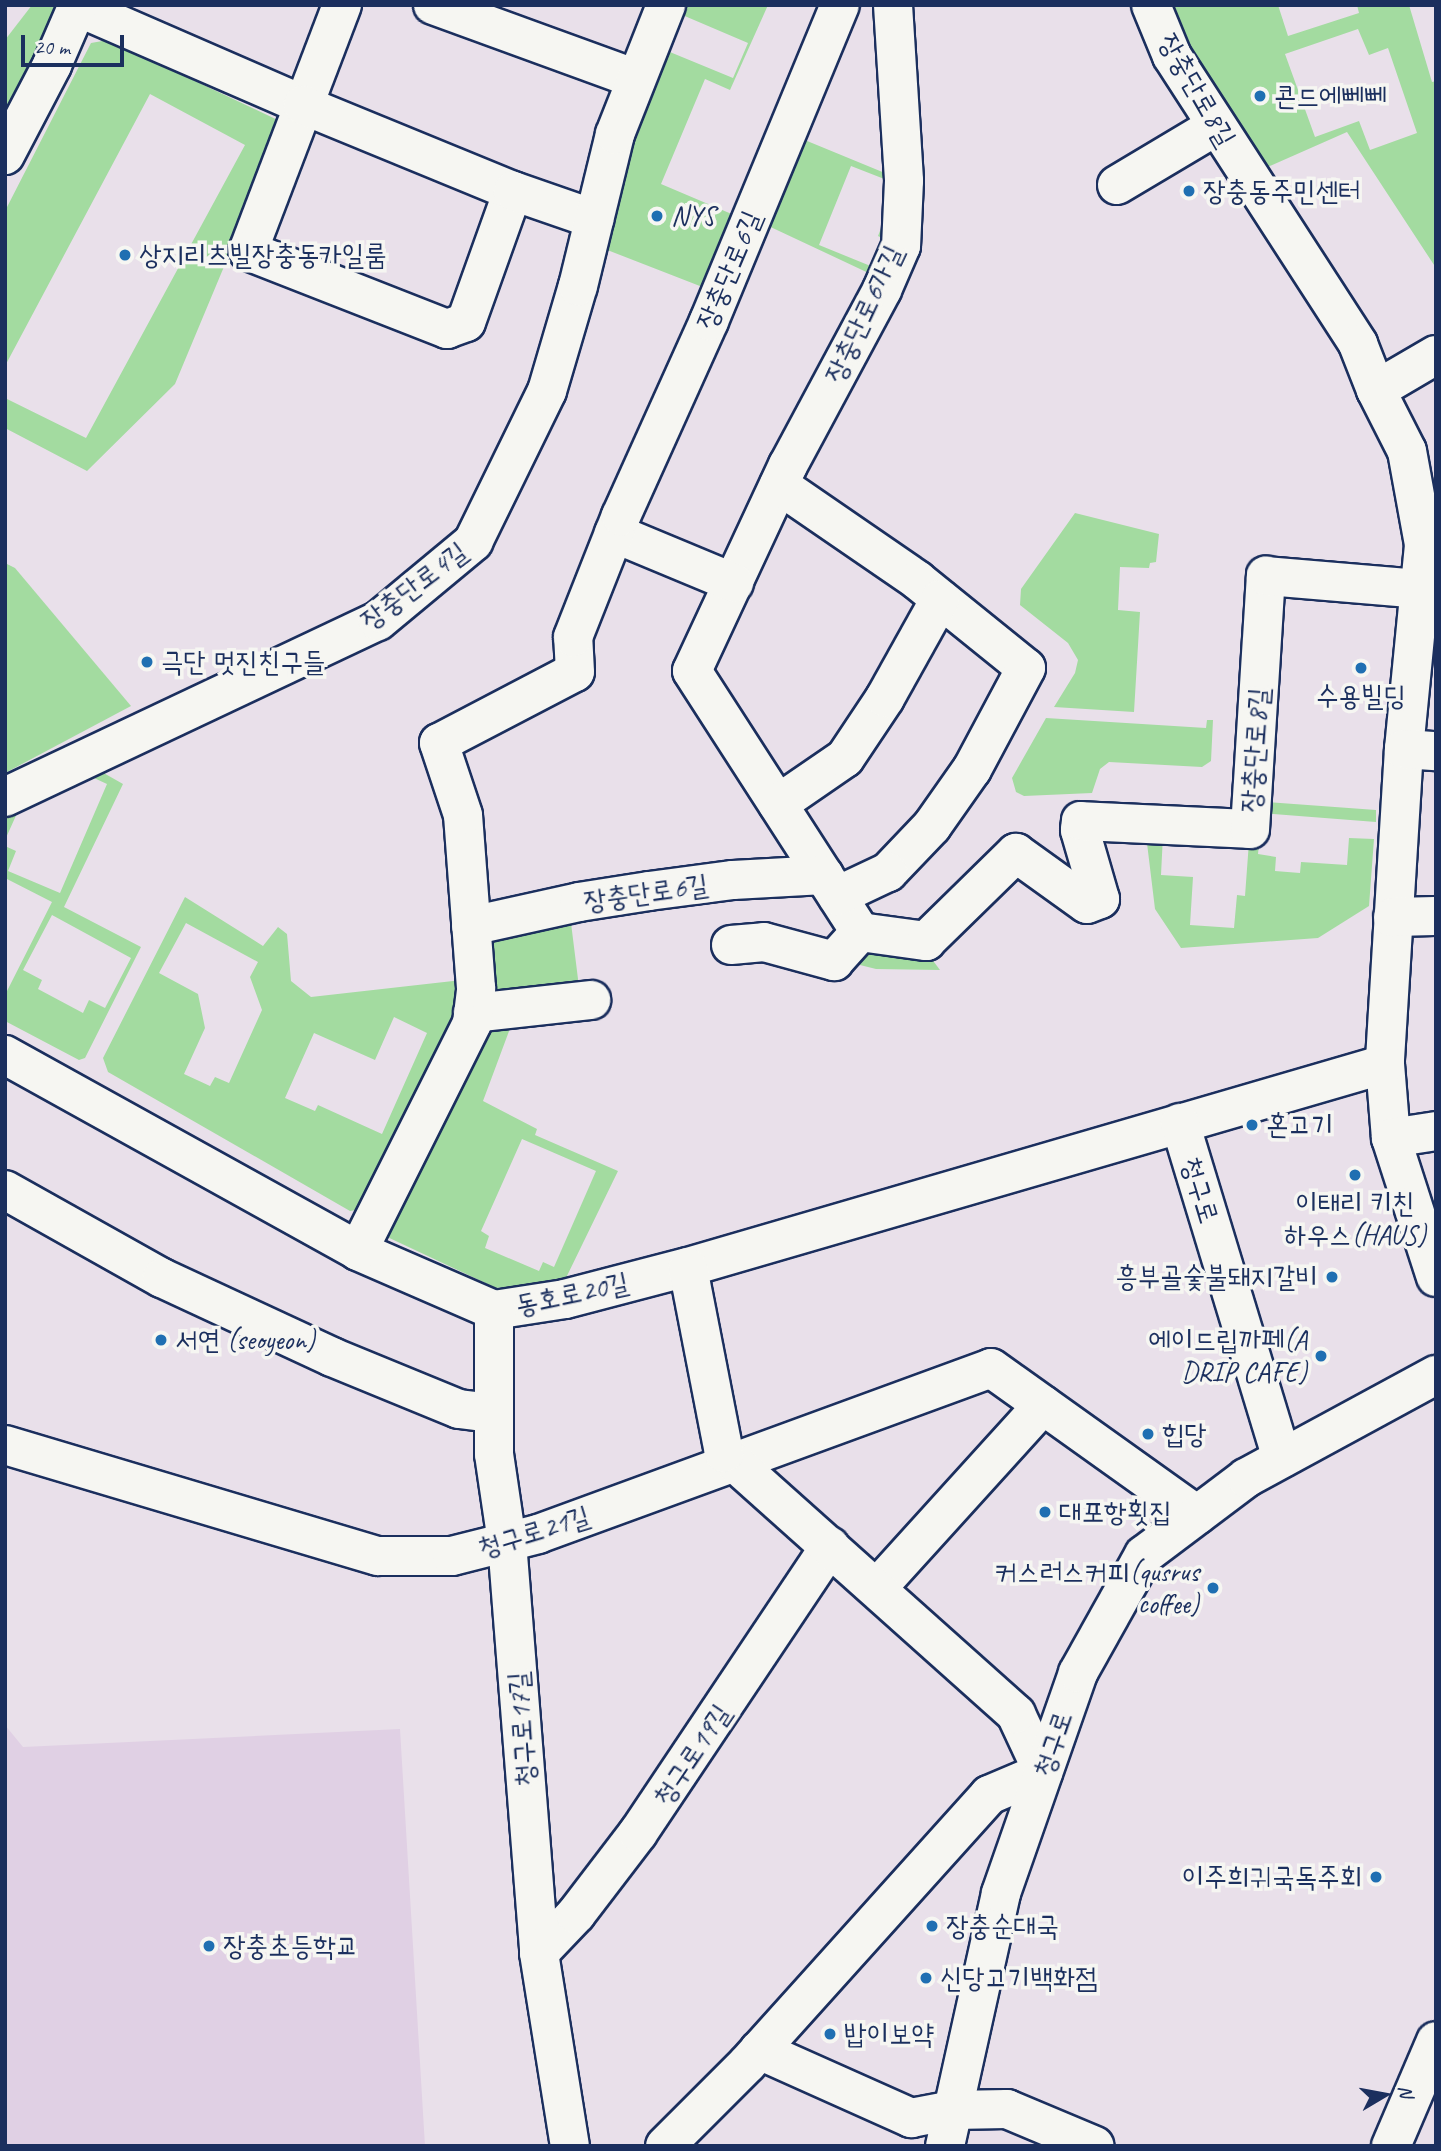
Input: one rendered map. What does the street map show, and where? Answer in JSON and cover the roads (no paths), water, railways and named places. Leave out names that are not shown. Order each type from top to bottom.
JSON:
[{"type":"street","points":[[342,5],[248,251],[447,328],[466,322],[513,191]]},
{"type":"street","points":[[433,5],[636,79]]},
{"type":"street","name":"장충단로4길","points":[[5,797],[377,621],[473,542],[547,391],[615,134],[666,5]]},
{"type":"street","name":"장충단로6길","points":[[359,1251],[472,1023],[476,988],[463,815],[439,743],[575,672],[573,637],[614,533],[709,321],[840,5]]},
{"type":"street","name":"장충단로6가길","points":[[860,932],[692,671],[779,485],[882,290],[901,246],[904,181],[893,5]]},
{"type":"street","name":"장충단로8길","points":[[1151,5],[1172,56],[1358,344],[1376,390],[1407,451],[1424,545],[1420,589],[1420,750],[1393,916],[1385,1064],[1391,1138],[1436,1277]]},
{"type":"street","points":[[5,155],[78,6],[303,106],[513,191],[594,219]]},
{"type":"street","points":[[1117,185],[1216,126]]},
{"type":"street","points":[[1376,390],[1436,355]]},
{"type":"street","points":[[779,485],[836,522],[940,599],[1026,668],[972,769],[932,826],[888,872],[831,885]]},
{"type":"street","points":[[614,533],[734,583]]},
{"type":"street","name":"장충단로8길","points":[[860,932],[926,941],[1016,853],[1087,904],[1100,899],[1080,830],[1081,821],[1250,829],[1266,576],[1420,589]]},
{"type":"street","points":[[778,804],[845,758],[885,698],[940,599]]},
{"type":"street","name":"장충단로6길","points":[[471,926],[579,902],[733,880],[831,885]]},
{"type":"street","points":[[1393,916],[1436,916]]},
{"type":"street","points":[[731,945],[764,942],[834,961],[860,932]]},
{"type":"street","points":[[473,1013],[591,1000]]},
{"type":"street","name":"동호로20길","points":[[5,1055],[359,1251],[494,1310],[565,1299],[688,1267],[1385,1064]]},
{"type":"street","name":"청구로","points":[[1180,1124],[1282,1458]]},
{"type":"street","points":[[1391,1138],[1436,1131]]},
{"type":"street","points":[[5,1190],[162,1278],[320,1351],[459,1409],[493,1413]]},
{"type":"street","points":[[665,2146],[760,2050],[989,1795],[1043,1772],[1016,1714],[724,1453],[688,1267]]},
{"type":"street","name":"청구로17길","points":[[494,1310],[494,1454],[507,1542],[539,1953],[570,2146]]},
{"type":"street","name":"청구로21길","points":[[5,1445],[378,1556],[452,1556],[538,1534],[990,1368],[1197,1515]]},
{"type":"street","name":"청구로","points":[[949,2128],[1001,1893],[1078,1673],[1144,1555],[1246,1478],[1436,1375]]},
{"type":"street","points":[[877,1588],[1043,1405]]},
{"type":"street","name":"청구로19길","points":[[539,1953],[576,1913],[638,1833],[830,1546]]},
{"type":"street","points":[[1391,2146],[1426,2092],[1436,2041]]},
{"type":"street","points":[[760,2050],[911,2118],[949,2128],[1007,2109],[1095,2146]]},
{"type":"place","name":"콘드에뻬뻬","points":[[1260,96]]},
{"type":"place","name":"장충동주민센터","points":[[1189,191]]},
{"type":"place","name":"NYS","points":[[657,216]]},
{"type":"place","name":"상지리츠빌장충동카일룸","points":[[125,255]]},
{"type":"place","name":"극단 멋진친구들","points":[[147,662]]},
{"type":"place","name":"수용빌딩","points":[[1361,668]]},
{"type":"place","name":"혼고기","points":[[1252,1125]]},
{"type":"place","name":"이태리 키친 하우스(HAUS)","points":[[1355,1175]]},
{"type":"place","name":"흥부골숯불돼지갈비","points":[[1332,1277]]},
{"type":"place","name":"서연 (seoyeon)","points":[[161,1340]]},
{"type":"place","name":"에이드립까페(A DRIP CAFE)","points":[[1321,1356]]},
{"type":"place","name":"힙당","points":[[1148,1434]]},
{"type":"place","name":"대포항횟집","points":[[1045,1512]]},
{"type":"place","name":"커스러스커피(qusrus coffee)","points":[[1213,1588]]},
{"type":"place","name":"이주희귀국독주회","points":[[1376,1877]]},
{"type":"place","name":"장충순대국","points":[[932,1926]]},
{"type":"place","name":"장충초등학교","points":[[209,1946]]},
{"type":"place","name":"신당고기백화점","points":[[926,1978]]},
{"type":"place","name":"밥이보약","points":[[830,2034]]}]
